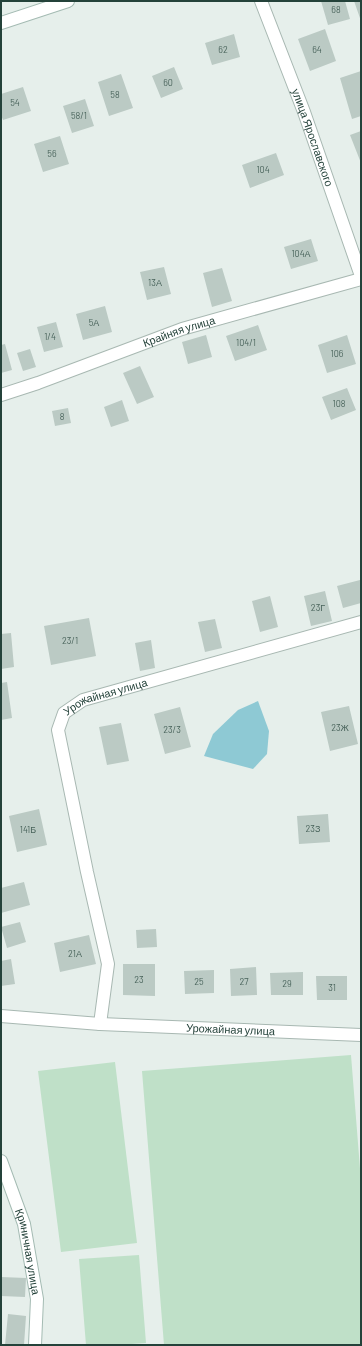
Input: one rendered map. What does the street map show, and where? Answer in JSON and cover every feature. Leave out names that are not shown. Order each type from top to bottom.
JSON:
[{"type":"street","points":[[1,23],[68,1]]},
{"type":"street","name":"улица Ярославского","points":[[260,1],[304,112],[361,276]]},
{"type":"street","name":"Крайняя улица","points":[[1,395],[38,383],[182,329],[361,279]]},
{"type":"street","name":"Урожайная улица","points":[[100,1024],[108,964],[87,872],[58,730],[64,713],[83,700],[361,622]]},
{"type":"street","name":"Урожайная улица","points":[[1,1016],[100,1024],[361,1035]]},
{"type":"street","name":"Криничная улица","points":[[1,1161],[24,1224],[37,1299],[35,1345]]},
{"type":"green space","points":[[351,1055],[361,1181],[361,1345],[164,1345],[142,1071]]},
{"type":"green space","points":[[115,1062],[137,1243],[61,1252],[38,1071]]},
{"type":"green space","points":[[139,1255],[146,1343],[86,1345],[79,1259]]},
{"type":"water","points":[[258,701],[269,731],[267,754],[253,769],[204,756],[213,734],[238,710]]},
{"type":"building","points":[[321,1],[345,1],[350,19],[328,25]]},
{"type":"building","points":[[354,1],[361,1],[361,21]]},
{"type":"building","points":[[325,29],[336,61],[310,71],[298,39]]},
{"type":"building","points":[[234,34],[240,57],[212,65],[205,43]]},
{"type":"building","points":[[174,67],[183,89],[161,98],[152,76]]},
{"type":"building","points":[[361,71],[361,116],[352,119],[340,78]]},
{"type":"building","points":[[121,74],[133,108],[109,116],[98,82]]},
{"type":"building","points":[[23,87],[31,111],[3,120],[1,115],[1,94]]},
{"type":"building","points":[[85,99],[94,126],[72,133],[63,106]]},
{"type":"building","points":[[361,131],[361,163],[350,135]]},
{"type":"building","points":[[60,136],[69,164],[43,172],[34,144]]},
{"type":"building","points":[[276,153],[284,175],[250,188],[242,165]]},
{"type":"building","points":[[311,239],[318,261],[291,269],[284,247]]},
{"type":"building","points":[[164,267],[171,294],[147,300],[140,272]]},
{"type":"building","points":[[222,268],[232,301],[212,307],[203,273]]},
{"type":"building","points":[[105,306],[112,332],[83,340],[76,314]]},
{"type":"building","points":[[56,322],[63,347],[44,352],[37,327]]},
{"type":"building","points":[[258,325],[267,350],[235,361],[226,336]]},
{"type":"building","points":[[206,335],[212,357],[188,364],[182,342]]},
{"type":"building","points":[[347,335],[356,364],[327,373],[318,345]]},
{"type":"building","points":[[5,344],[12,370],[1,373],[1,345]]},
{"type":"building","points":[[30,349],[36,367],[23,371],[17,353]]},
{"type":"building","points":[[140,366],[154,397],[137,404],[123,373]]},
{"type":"building","points":[[347,388],[356,410],[331,420],[322,397]]},
{"type":"building","points":[[122,400],[129,421],[111,427],[104,407]]},
{"type":"building","points":[[68,408],[71,423],[55,426],[52,411]]},
{"type":"building","points":[[360,580],[361,603],[343,608],[337,586]]},
{"type":"building","points":[[325,591],[332,621],[311,626],[304,596]]},
{"type":"building","points":[[270,596],[278,627],[260,632],[252,601]]},
{"type":"building","points":[[89,618],[96,656],[51,665],[44,626]]},
{"type":"building","points":[[215,619],[222,648],[205,652],[198,622]]},
{"type":"building","points":[[11,633],[14,667],[1,669],[1,634]]},
{"type":"building","points":[[151,640],[155,668],[140,671],[135,643]]},
{"type":"building","points":[[7,682],[12,718],[1,720],[1,683]]},
{"type":"building","points":[[349,706],[358,744],[330,751],[321,712]]},
{"type":"building","points":[[180,707],[191,747],[165,754],[154,714]]},
{"type":"building","points":[[121,723],[129,761],[107,765],[99,727]]},
{"type":"building","points":[[39,809],[47,845],[17,852],[9,816]]},
{"type":"building","points":[[328,814],[330,842],[299,844],[297,816]]},
{"type":"building","points":[[24,882],[30,905],[1,913],[1,888]]},
{"type":"building","points":[[20,922],[26,942],[7,948],[1,927]]},
{"type":"building","points":[[156,929],[157,947],[137,948],[136,930]]},
{"type":"building","points":[[89,935],[96,964],[60,972],[54,943]]},
{"type":"building","points":[[11,959],[15,984],[1,986],[1,961]]},
{"type":"building","points":[[123,964],[155,964],[155,996],[123,995]]},
{"type":"building","points":[[256,967],[257,995],[231,996],[230,969]]},
{"type":"building","points":[[214,970],[214,993],[185,994],[184,971]]},
{"type":"building","points":[[303,972],[303,995],[271,995],[270,973]]},
{"type":"building","points":[[316,976],[347,976],[347,1000],[317,1000]]},
{"type":"building","points":[[1,1277],[26,1278],[25,1297],[1,1296]]},
{"type":"building","points":[[8,1314],[26,1316],[24,1345],[5,1345]]}]
